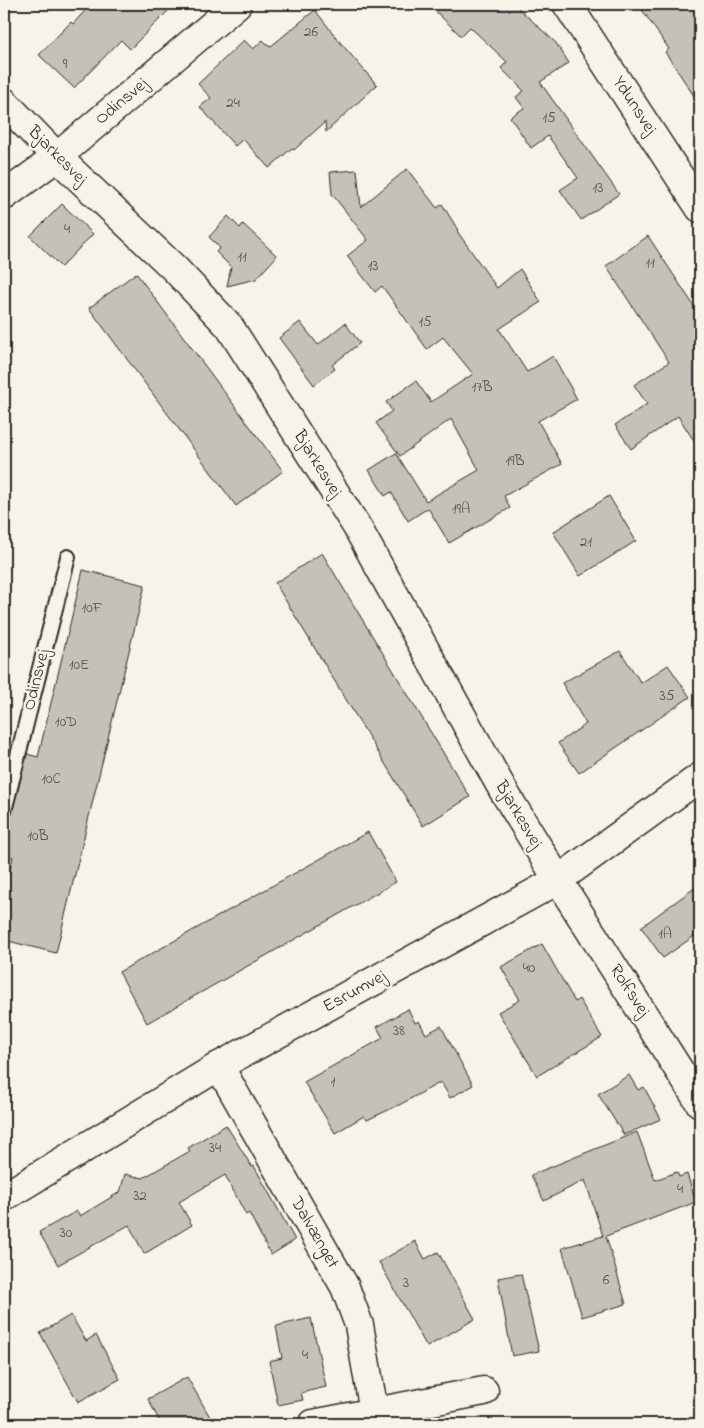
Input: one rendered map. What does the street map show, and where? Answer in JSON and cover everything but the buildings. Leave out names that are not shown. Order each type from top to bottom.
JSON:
[{"type":"street","name":"Odinsvej","points":[[4,196],[58,157],[238,4]]},
{"type":"street","name":"Ydunsvej","points":[[568,4],[700,208]]},
{"type":"street","name":"Bjarkesvej","points":[[4,102],[58,157],[175,269],[229,326],[357,527],[502,790],[558,880]]},
{"type":"street","name":"Esrumvej","points":[[4,1197],[220,1066],[558,880],[700,777]]},
{"type":"street","name":"Rolfsvej","points":[[558,880],[700,1103]]},
{"type":"street","name":"Dalvænget","points":[[220,1066],[346,1287],[359,1325],[374,1412]]},
{"type":"street","points":[[313,1424],[484,1391]]},
{"type":"lane","name":"Odinsvej","points":[[4,806],[68,557]]}]
